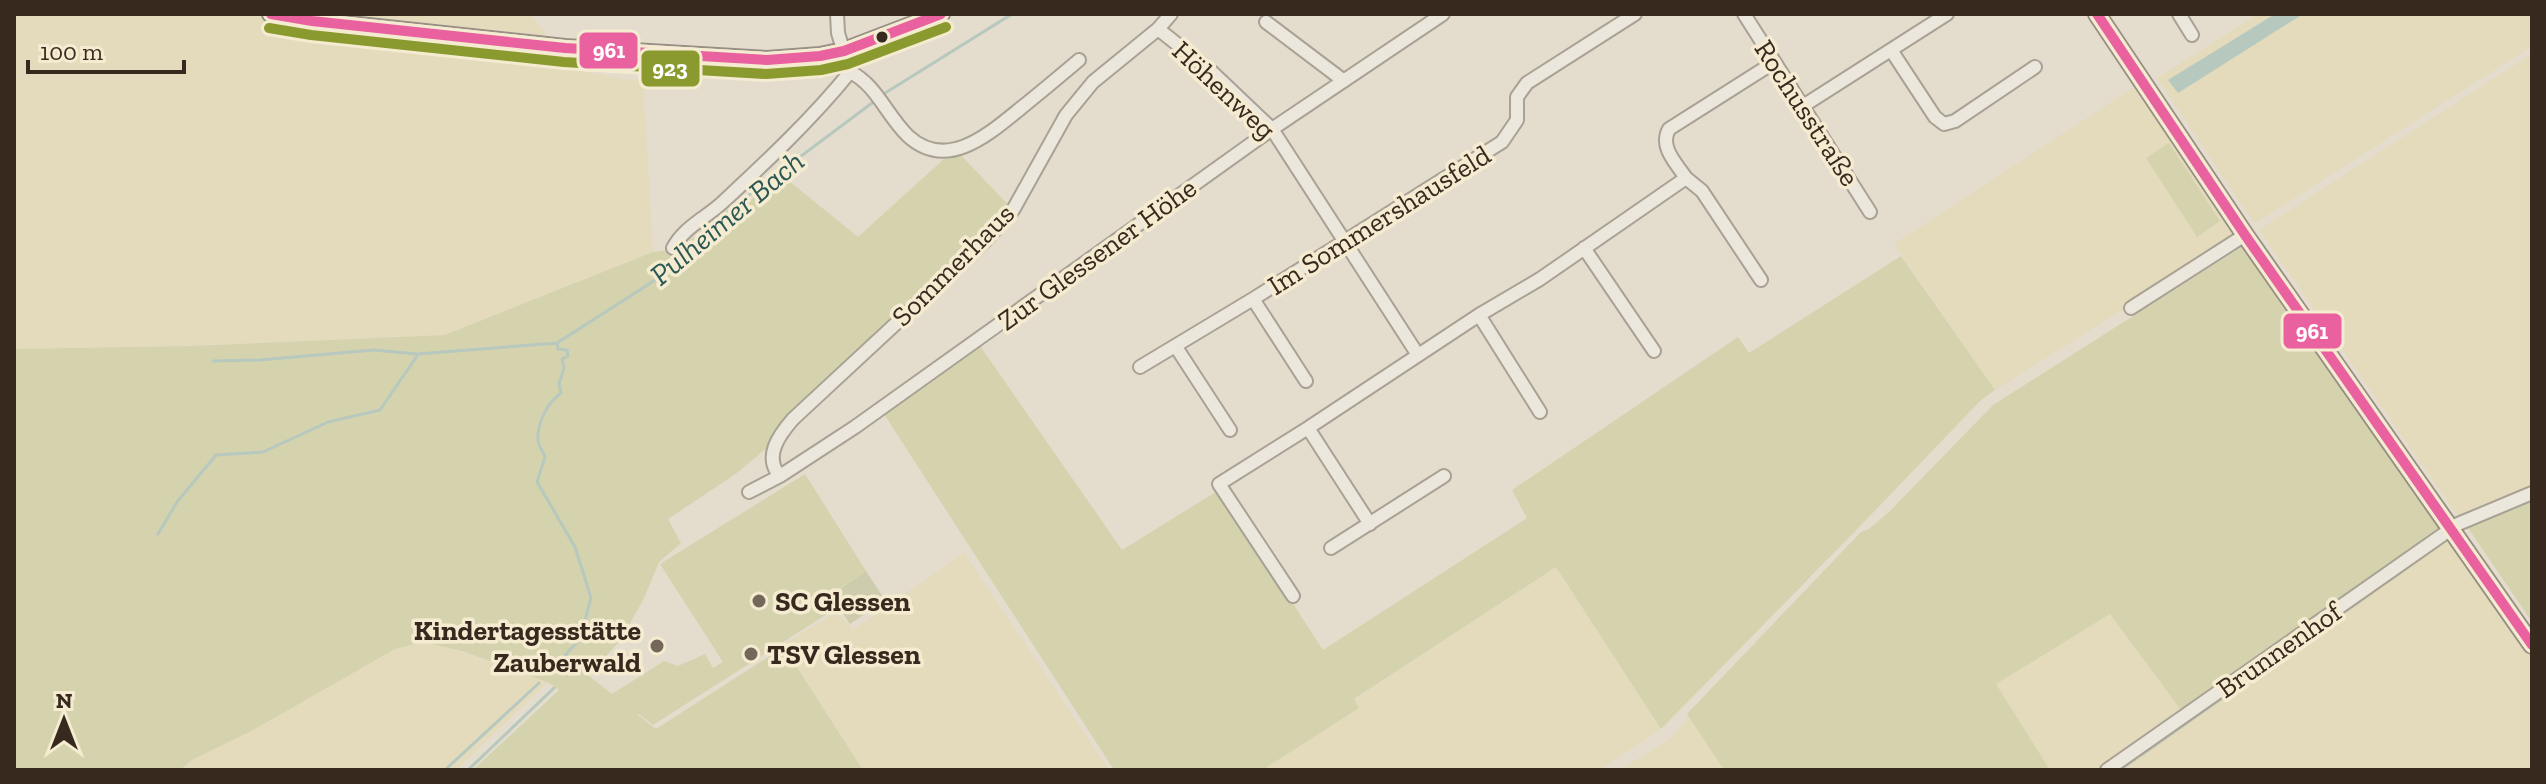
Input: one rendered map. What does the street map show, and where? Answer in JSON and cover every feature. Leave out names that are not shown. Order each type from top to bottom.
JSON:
[{"type":"main road","points":[[271,14],[565,48],[767,60],[844,51],[941,14]]},
{"type":"main road","points":[[2097,14],[2245,235],[2532,645]]},
{"type":"street","points":[[837,14],[838,33],[850,72],[864,81],[909,137],[925,148],[948,151],[983,139],[1079,60]]},
{"type":"street","name":"Sommerhaus","points":[[780,476],[774,467],[775,445],[793,419],[986,240],[1013,210],[1066,115],[1093,82],[1127,51],[1158,29],[1171,14]]},
{"type":"street","name":"Zur Glessener Höhe","points":[[749,492],[780,476],[879,410],[1272,129],[1443,14]]},
{"type":"street","name":"Im Sommershausfeld","points":[[1140,367],[1502,142],[1517,120],[1517,97],[1527,83],[1635,14]]},
{"type":"street","name":"Rochusstraße","points":[[1744,14],[1870,212]]},
{"type":"street","points":[[1803,106],[1947,14]]},
{"type":"street","points":[[2179,14],[2192,35]]},
{"type":"street","points":[[1266,22],[1344,81]]},
{"type":"street","name":"Höhenweg","points":[[1158,29],[1211,71],[1272,129],[1418,355]]},
{"type":"street","points":[[1891,50],[1935,117],[1944,124],[1955,121],[2035,67]]},
{"type":"street","points":[[1761,280],[1702,191],[1686,178],[1666,148],[1665,137],[1669,129],[1773,63]]},
{"type":"street","points":[[673,248],[680,234],[711,214],[774,155],[850,72]]},
{"type":"street","points":[[1293,596],[1219,484],[1479,315],[1540,279],[1686,178]]},
{"type":"street","points":[[2131,308],[2245,235]]},
{"type":"street","points":[[1584,248],[1654,351]]},
{"type":"street","name":"Im Sommershausfeld","points":[[1253,299],[1306,381]]},
{"type":"street","points":[[1479,315],[1540,412]]},
{"type":"street","points":[[1176,347],[1230,430]]},
{"type":"street","points":[[1308,428],[1370,524]]},
{"type":"street","points":[[1331,548],[1444,476]]},
{"type":"street","name":"Brunnenhof","points":[[2107,770],[2451,529],[2532,493]]},
{"type":"shaded area","points":[[14,14],[245,14],[643,82],[653,252],[445,335],[182,346],[14,349]]},
{"type":"shaded area","points":[[333,14],[530,14],[549,38]]},
{"type":"shaded area","points":[[2258,14],[2532,14],[2532,46],[2253,222],[2157,78]]},
{"type":"shaded area","points":[[2275,14],[2303,14],[2178,93],[2168,80]]},
{"type":"shaded area","points":[[2532,54],[2532,489],[2460,519],[2259,230]]},
{"type":"shaded area","points":[[2136,86],[2238,237],[1995,390],[1894,244]]},
{"type":"shaded area","points":[[2445,536],[2532,657],[2532,770],[2111,770]]},
{"type":"shaded area","points":[[964,553],[1109,770],[863,770],[783,645],[836,612],[853,630]]},
{"type":"shaded area","points":[[1556,567],[1661,729],[1600,770],[1269,770],[1267,767],[1359,708],[1354,700]]},
{"type":"shaded area","points":[[2110,614],[2184,714],[2102,770],[2050,770],[1995,684]]},
{"type":"shaded area","points":[[423,642],[434,643],[548,682],[456,770],[180,770],[192,760],[253,730],[395,649]]},
{"type":"shaded area","points":[[1690,717],[1724,770],[1620,770],[1670,739]]},
{"type":"green space","points":[[2169,143],[2220,221],[2197,237],[2146,158]]},
{"type":"green space","points":[[955,149],[1013,210],[793,419],[775,445],[769,446],[737,473],[668,519],[681,543],[659,562],[622,638],[589,676],[612,694],[664,661],[678,666],[705,654],[713,668],[723,662],[660,564],[805,474],[866,571],[830,595],[838,607],[653,725],[638,715],[656,729],[784,647],[863,770],[473,770],[559,690],[547,682],[462,651],[423,642],[395,649],[253,730],[192,760],[180,770],[14,770],[14,349],[191,346],[445,335],[653,252],[676,249],[784,177],[858,237]]},
{"type":"green space","points":[[2245,245],[2443,528],[2184,714],[2110,614],[1996,684],[2050,770],[1724,770],[1687,714],[1861,532],[1889,512],[1993,405]]},
{"type":"green space","points":[[1901,256],[1995,390],[1980,401],[1661,729],[1556,567],[1354,699],[1359,708],[1267,767],[1269,770],[1114,770],[882,411],[978,343],[1122,550],[1219,490],[1323,650],[1527,518],[1512,490],[1738,337],[1749,353]]},
{"type":"green space","points":[[2532,498],[2532,622],[2466,525]]},
{"type":"green space","points":[[2439,542],[2441,546],[2123,770],[2115,770]]},
{"type":"green space","points":[[866,571],[885,600],[850,624],[831,595]]},
{"type":"waterway","name":"Pulheimer Bach","points":[[882,95],[1012,14]]},
{"type":"waterway","name":"Pulheimer Bach","points":[[213,361],[374,350],[417,354],[557,343],[674,268],[733,207],[876,100]]},
{"type":"waterway","points":[[548,674],[580,639],[591,598],[575,547],[537,482],[545,457],[538,442],[539,426],[548,407],[561,393],[562,359],[568,356],[567,350],[558,349],[557,343]]},
{"type":"waterway","name":"Pulheimer Bach","points":[[158,534],[177,502],[216,455],[263,452],[328,422],[380,410],[417,356]]},
{"type":"waterway","points":[[2467,527],[2522,504]]},
{"type":"waterway","points":[[2347,610],[2440,544]]},
{"type":"waterway","points":[[2300,643],[2339,616]]},
{"type":"waterway","points":[[2232,690],[2293,647]]},
{"type":"waterway","points":[[445,770],[539,683]]},
{"type":"waterway","points":[[468,770],[554,688]]},
{"type":"waterway","points":[[2141,755],[2226,695]]},
{"type":"waterway","points":[[2119,770],[2135,759]]},
{"type":"transit line","name":"961","points":[[271,14],[565,48],[767,60],[844,51],[941,14]]},
{"type":"transit line","name":"961","points":[[2097,14],[2245,235],[2532,645]]},
{"type":"transit line","name":"923","points":[[269,28],[564,62],[766,74],[821,70],[848,64],[946,27]]},
{"type":"place","name":"SC Glessen","points":[[759,601]]},
{"type":"place","name":"Kindertagesstätte Zauberwald","points":[[657,646]]},
{"type":"place","name":"TSV Glessen","points":[[751,654]]}]
